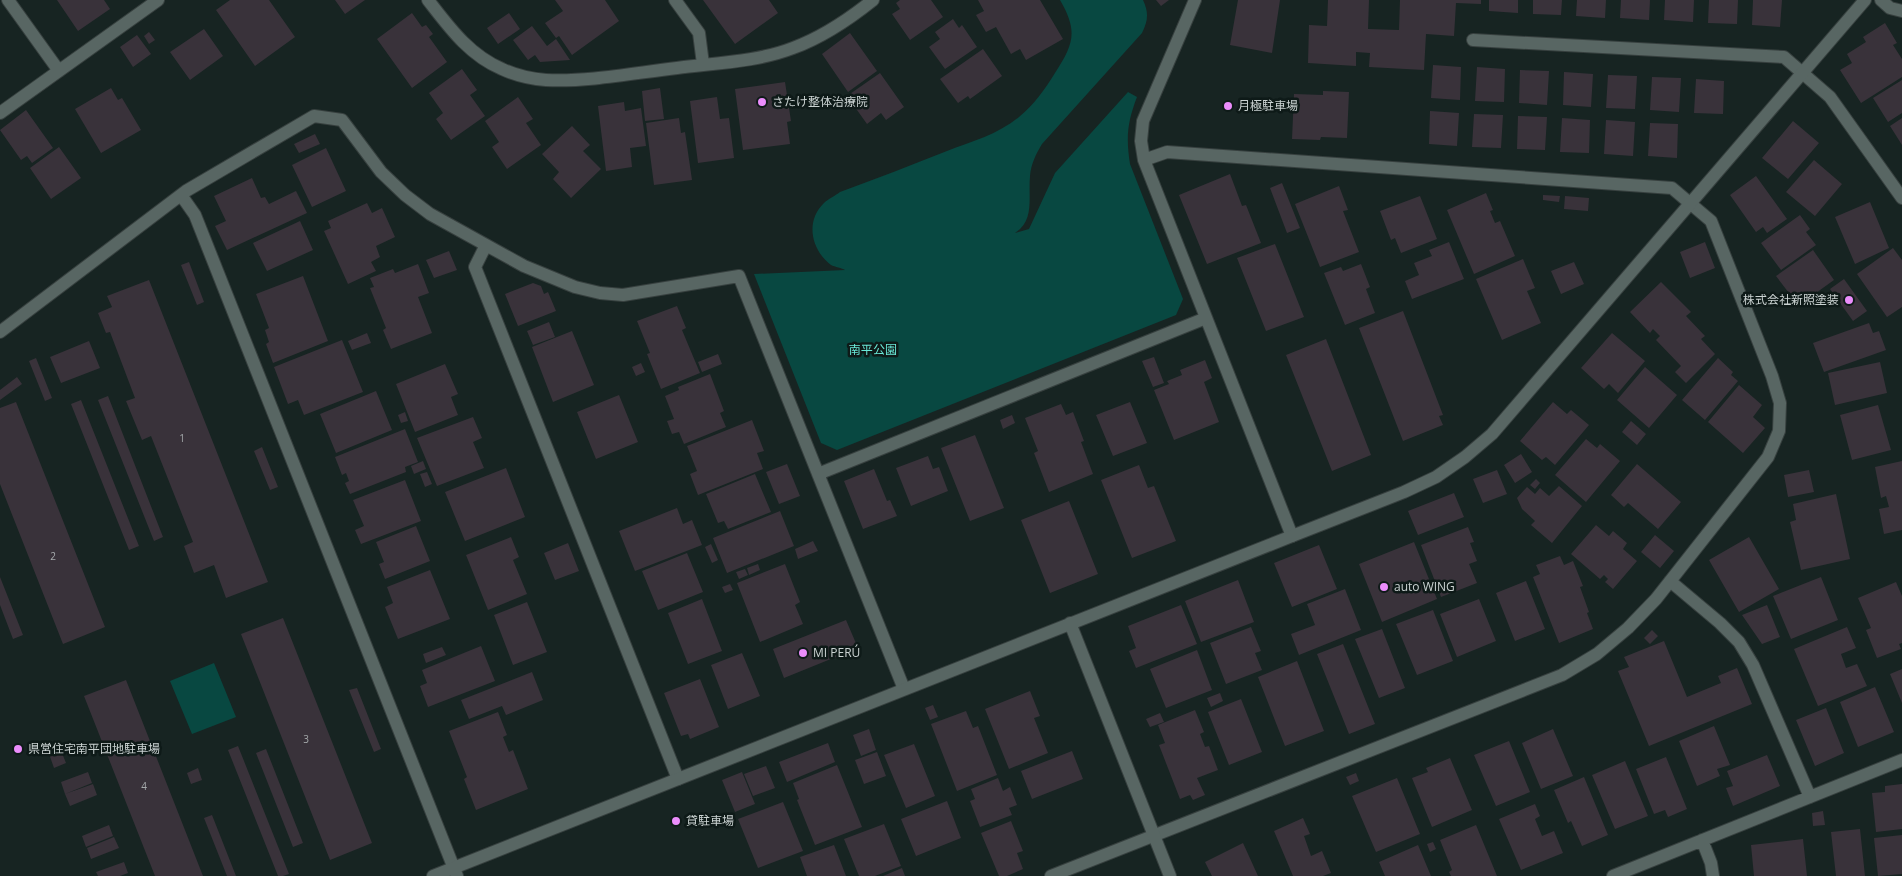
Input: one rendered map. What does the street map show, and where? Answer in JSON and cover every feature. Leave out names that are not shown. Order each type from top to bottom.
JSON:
[{"type":"street","points":[[8,0],[58,71]]},
{"type":"street","points":[[0,112],[158,0]]},
{"type":"street","points":[[428,0],[462,43],[480,57],[501,69],[545,80],[593,78],[766,56],[816,38],[840,25],[874,0]]},
{"type":"street","points":[[675,0],[698,33],[703,64]]},
{"type":"street","points":[[1195,0],[1143,121],[1141,141],[1144,160],[1292,536]]},
{"type":"street","points":[[433,876],[456,872],[678,779],[1404,492],[1436,477],[1465,457],[1492,434],[1510,414],[1865,0]]},
{"type":"street","points":[[1881,0],[1890,8],[1902,11]]},
{"type":"street","points":[[1473,40],[1784,57],[1830,97],[1902,198]]},
{"type":"street","points":[[0,332],[181,195],[314,116],[342,120],[382,172],[405,195],[430,214],[524,266],[575,287],[600,293],[623,295],[738,276],[904,689]]},
{"type":"street","points":[[1051,876],[1562,675],[1596,654],[1628,628],[1670,581],[1768,457],[1779,431],[1780,403],[1772,376],[1711,221],[1672,188],[1166,152],[1144,160]]},
{"type":"street","points":[[181,195],[195,215],[456,872]]},
{"type":"street","points":[[486,246],[475,267],[678,779]]},
{"type":"street","points":[[818,474],[1206,318]]},
{"type":"street","points":[[1670,581],[1720,623],[1739,642],[1753,665],[1810,797]]},
{"type":"street","points":[[1070,623],[1170,876]]},
{"type":"street","points":[[1613,876],[1902,760]]},
{"type":"street","points":[[1702,840],[1711,863],[1713,876]]},
{"type":"green space","name":"南平公園","points":[[1060,0],[1143,0],[1147,21],[1142,33],[1042,144],[1034,159],[1031,172],[1029,208],[1026,222],[1015,233],[1029,229],[1055,173],[1128,92],[1137,97],[1128,130],[1130,164],[1183,299],[1176,315],[837,450],[821,443],[754,274],[845,270],[831,265],[824,259],[815,244],[813,235],[814,218],[818,210],[826,202],[840,192],[994,133],[1011,123],[1024,112],[1047,85],[1070,45],[1071,29],[1069,20]]},
{"type":"green space","points":[[214,663],[236,717],[192,734],[170,681]]},
{"type":"building","points":[[57,0],[104,0],[110,9],[78,31]]},
{"type":"building","points":[[230,0],[269,0],[295,37],[255,66],[216,10]]},
{"type":"building","points":[[335,0],[365,0],[345,14]]},
{"type":"building","points":[[555,0],[605,0],[619,21],[572,55],[559,36],[556,38],[545,23],[563,11]]},
{"type":"building","points":[[703,0],[769,0],[778,13],[735,44]]},
{"type":"building","points":[[900,0],[931,0],[943,17],[910,40],[892,14],[900,9],[896,3]]},
{"type":"building","points":[[978,0],[1040,0],[1063,39],[1026,60],[1020,49],[1011,54],[996,27],[986,32],[976,15],[984,11]]},
{"type":"building","points":[[1156,0],[1169,0],[1161,6]]},
{"type":"building","points":[[1238,0],[1280,0],[1272,53],[1230,45]]},
{"type":"building","points":[[1328,0],[1369,0],[1368,29],[1399,30],[1400,0],[1481,0],[1481,4],[1456,3],[1454,36],[1426,34],[1424,70],[1369,67],[1370,53],[1356,52],[1356,66],[1308,63],[1309,25],[1327,26]]},
{"type":"building","points":[[1489,0],[1518,0],[1518,13],[1489,11]]},
{"type":"building","points":[[1533,0],[1562,0],[1561,15],[1533,14]]},
{"type":"building","points":[[1577,0],[1606,0],[1605,18],[1576,16]]},
{"type":"building","points":[[1621,0],[1650,0],[1649,20],[1620,18]]},
{"type":"building","points":[[1665,0],[1694,0],[1693,22],[1664,20]]},
{"type":"building","points":[[1709,0],[1738,0],[1737,24],[1708,23]]},
{"type":"building","points":[[1753,0],[1782,0],[1780,27],[1752,25]]},
{"type":"building","points":[[412,13],[422,27],[426,25],[433,34],[429,37],[447,62],[412,88],[377,39]]},
{"type":"building","points":[[509,13],[520,29],[498,44],[487,28]]},
{"type":"building","points":[[953,19],[959,28],[962,25],[977,47],[945,69],[929,47],[940,39],[935,32]]},
{"type":"building","points":[[1885,23],[1897,43],[1893,45],[1902,59],[1902,77],[1861,103],[1840,70],[1852,63],[1847,54],[1866,42],[1863,37]]},
{"type":"building","points":[[532,26],[547,46],[556,39],[570,60],[540,62],[535,55],[528,60],[513,40]]},
{"type":"building","points":[[204,29],[223,56],[190,80],[170,52]]},
{"type":"building","points":[[149,32],[155,40],[149,44],[144,36]]},
{"type":"building","points":[[850,33],[877,71],[848,92],[822,54]]},
{"type":"building","points":[[137,35],[151,54],[133,67],[120,47]]},
{"type":"building","points":[[983,49],[1002,76],[970,99],[968,96],[958,103],[940,79]]},
{"type":"building","points":[[1433,65],[1461,67],[1460,100],[1431,98]]},
{"type":"building","points":[[1477,67],[1505,69],[1504,102],[1475,101]]},
{"type":"building","points":[[462,69],[477,90],[470,95],[485,116],[451,140],[436,119],[443,113],[429,93]]},
{"type":"building","points":[[1520,70],[1549,71],[1547,105],[1519,103]]},
{"type":"building","points":[[1564,72],[1593,74],[1591,107],[1563,105]]},
{"type":"building","points":[[880,73],[904,107],[886,120],[881,113],[867,124],[847,96]]},
{"type":"building","points":[[1608,75],[1637,76],[1635,109],[1606,108]]},
{"type":"building","points":[[1652,77],[1681,78],[1679,112],[1650,110]]},
{"type":"building","points":[[1696,79],[1724,81],[1723,114],[1694,113]]},
{"type":"building","points":[[1902,80],[1902,113],[1888,122],[1873,98]]},
{"type":"building","points":[[785,82],[791,121],[787,122],[790,144],[743,150],[735,89]]},
{"type":"building","points":[[111,88],[118,100],[122,98],[141,130],[101,153],[75,109]]},
{"type":"building","points":[[660,88],[664,119],[645,121],[642,91]]},
{"type":"building","points":[[1323,91],[1349,92],[1347,138],[1321,137],[1320,140],[1292,139],[1294,94],[1323,95]]},
{"type":"building","points":[[518,97],[533,119],[526,123],[541,145],[507,169],[492,147],[499,142],[485,121]]},
{"type":"building","points":[[717,97],[720,119],[729,118],[734,158],[698,163],[690,101]]},
{"type":"building","points":[[624,102],[625,111],[641,108],[646,146],[630,148],[632,167],[606,171],[598,106]]},
{"type":"building","points":[[26,110],[53,148],[32,163],[27,156],[21,160],[0,130]]},
{"type":"building","points":[[1430,111],[1459,113],[1457,146],[1429,144]]},
{"type":"building","points":[[1474,114],[1503,115],[1501,148],[1472,147]]},
{"type":"building","points":[[1518,116],[1547,117],[1545,150],[1517,149]]},
{"type":"building","points":[[679,118],[681,133],[685,132],[692,180],[654,185],[646,123]]},
{"type":"building","points":[[1562,118],[1590,120],[1589,153],[1560,152]]},
{"type":"building","points":[[1902,118],[1902,145],[1890,126]]},
{"type":"building","points":[[1606,120],[1635,122],[1633,156],[1604,154]]},
{"type":"building","points":[[1793,121],[1819,143],[1788,179],[1762,158]]},
{"type":"building","points":[[1650,123],[1678,124],[1677,158],[1648,156]]},
{"type":"building","points":[[572,126],[590,145],[583,151],[601,169],[571,198],[553,179],[559,172],[542,154]]},
{"type":"building","points":[[315,134],[320,144],[299,153],[294,144]]},
{"type":"building","points":[[59,147],[81,178],[51,199],[30,168]]},
{"type":"building","points":[[326,148],[346,191],[312,207],[292,165]]},
{"type":"building","points":[[1814,160],[1842,184],[1815,216],[1786,192]]},
{"type":"building","points":[[1230,174],[1242,206],[1246,205],[1261,243],[1207,264],[1179,195]]},
{"type":"building","points":[[1756,176],[1787,219],[1767,233],[1763,227],[1756,232],[1730,195]]},
{"type":"building","points":[[252,178],[261,198],[265,197],[269,204],[296,191],[307,213],[227,250],[215,226],[226,221],[214,196]]},
{"type":"building","points":[[1282,183],[1300,228],[1287,233],[1270,188]]},
{"type":"building","points":[[1339,186],[1348,210],[1343,211],[1359,252],[1320,267],[1295,204]]},
{"type":"building","points":[[1486,193],[1493,210],[1490,211],[1495,223],[1500,221],[1515,256],[1474,274],[1447,210]]},
{"type":"building","points":[[1543,195],[1560,196],[1559,202],[1543,200]]},
{"type":"building","points":[[1420,196],[1437,239],[1401,253],[1395,238],[1391,240],[1380,211]]},
{"type":"building","points":[[1565,196],[1589,198],[1588,211],[1564,209]]},
{"type":"building","points":[[1870,202],[1889,248],[1855,264],[1835,217]]},
{"type":"building","points":[[367,203],[372,213],[382,208],[395,237],[376,246],[380,257],[371,262],[376,271],[348,284],[324,231],[331,228],[328,221]]},
{"type":"building","points":[[1800,215],[1810,229],[1806,232],[1816,245],[1781,270],[1761,243]]},
{"type":"building","points":[[300,221],[313,250],[267,271],[253,243]]},
{"type":"building","points":[[1449,242],[1464,279],[1412,299],[1405,281],[1419,275],[1414,263],[1432,256],[1429,250]]},
{"type":"building","points":[[1705,242],[1715,268],[1690,278],[1680,252]]},
{"type":"building","points":[[1275,244],[1304,317],[1266,331],[1237,258]]},
{"type":"building","points":[[1893,248],[1902,260],[1902,307],[1887,317],[1857,274]]},
{"type":"building","points":[[1813,250],[1834,280],[1795,308],[1789,299],[1792,297],[1776,276]]},
{"type":"building","points":[[449,251],[457,270],[434,278],[426,260]]},
{"type":"building","points":[[1523,259],[1535,288],[1527,291],[1541,323],[1502,340],[1476,279]]},
{"type":"building","points":[[189,262],[204,302],[197,305],[181,265]]},
{"type":"building","points":[[1574,262],[1584,284],[1561,294],[1551,271]]},
{"type":"building","points":[[418,264],[429,293],[418,297],[432,333],[391,349],[383,330],[386,328],[370,288],[374,287],[370,278],[393,269],[395,273]]},
{"type":"building","points":[[1361,264],[1370,287],[1366,289],[1375,313],[1345,325],[1324,273],[1341,267],[1343,271]]},
{"type":"building","points":[[303,276],[328,341],[273,363],[266,344],[269,342],[265,330],[269,328],[256,294]]},
{"type":"building","points":[[1844,279],[1867,311],[1853,321],[1830,289]]},
{"type":"building","points":[[149,280],[268,582],[226,598],[214,565],[194,573],[184,546],[193,542],[151,436],[142,440],[126,401],[135,398],[110,332],[106,333],[98,313],[112,307],[107,296]]},
{"type":"building","points":[[1661,282],[1691,312],[1686,316],[1705,336],[1701,339],[1715,354],[1686,383],[1675,372],[1681,366],[1656,340],[1660,336],[1653,329],[1650,333],[1630,312]]},
{"type":"building","points":[[533,283],[541,286],[544,294],[548,292],[556,311],[518,326],[505,294]]},
{"type":"building","points":[[677,306],[686,328],[682,330],[700,373],[661,389],[647,354],[650,353],[637,321]]},
{"type":"building","points":[[1403,311],[1443,415],[1439,416],[1443,425],[1403,441],[1359,328]]},
{"type":"building","points":[[549,322],[555,337],[533,345],[527,331]]},
{"type":"building","points":[[1869,323],[1873,333],[1879,331],[1886,350],[1824,372],[1813,343]]},
{"type":"building","points":[[572,331],[594,385],[553,402],[532,347]]},
{"type":"building","points":[[367,333],[371,343],[352,350],[348,341]]},
{"type":"building","points":[[1612,333],[1645,361],[1618,393],[1609,384],[1604,389],[1581,368]]},
{"type":"building","points":[[1326,339],[1371,455],[1332,471],[1286,355]]},
{"type":"building","points":[[342,340],[363,392],[304,415],[298,400],[288,404],[274,367]]},
{"type":"building","points":[[89,341],[100,368],[61,383],[50,357]]},
{"type":"building","points":[[718,354],[722,364],[702,372],[698,362]]},
{"type":"building","points":[[1154,357],[1164,383],[1153,387],[1142,361]]},
{"type":"building","points":[[36,358],[52,398],[45,401],[29,361]]},
{"type":"building","points":[[1718,358],[1733,372],[1731,375],[1738,381],[1705,420],[1682,400]]},
{"type":"building","points":[[1205,360],[1212,378],[1204,382],[1219,422],[1174,440],[1154,390],[1169,384],[1167,381],[1182,375],[1180,370]]},
{"type":"building","points":[[1880,362],[1887,393],[1835,405],[1828,373]]},
{"type":"building","points":[[641,363],[645,372],[636,376],[632,367]]},
{"type":"building","points":[[445,364],[458,394],[451,397],[458,415],[415,432],[396,384]]},
{"type":"building","points":[[1645,367],[1677,395],[1649,428],[1617,400]]},
{"type":"building","points":[[710,374],[724,411],[720,413],[726,427],[684,444],[679,432],[672,434],[667,421],[674,419],[665,396],[679,390],[678,387]]},
{"type":"building","points":[[17,377],[22,384],[0,400],[0,390]]},
{"type":"building","points":[[1739,385],[1762,405],[1753,417],[1765,428],[1743,453],[1708,422]]},
{"type":"building","points":[[376,391],[392,430],[336,453],[320,414]]},
{"type":"building","points":[[619,395],[638,442],[596,459],[577,412]]},
{"type":"building","points":[[108,396],[163,537],[154,541],[98,400]]},
{"type":"building","points":[[81,400],[139,546],[129,550],[71,404]]},
{"type":"building","points":[[16,402],[105,627],[63,644],[0,484],[0,408]]},
{"type":"building","points":[[1130,402],[1147,443],[1113,456],[1096,415]]},
{"type":"building","points":[[1553,402],[1567,414],[1571,410],[1589,425],[1555,465],[1546,457],[1542,460],[1520,441]]},
{"type":"building","points":[[1061,404],[1066,415],[1073,412],[1084,441],[1081,442],[1093,474],[1049,492],[1034,453],[1038,451],[1025,418]]},
{"type":"building","points":[[1878,405],[1891,450],[1852,460],[1840,415]]},
{"type":"building","points":[[405,412],[408,421],[401,423],[398,415]]},
{"type":"building","points":[[1012,415],[1015,423],[1003,429],[1000,420]]},
{"type":"building","points":[[473,417],[482,438],[473,442],[484,468],[437,486],[417,438]]},
{"type":"building","points":[[752,420],[764,451],[757,453],[763,469],[698,495],[690,474],[697,471],[687,446]]},
{"type":"building","points":[[1631,421],[1646,434],[1637,445],[1622,432]]},
{"type":"building","points":[[405,429],[418,462],[405,467],[406,472],[350,494],[345,483],[349,481],[346,473],[342,475],[335,457]]},
{"type":"building","points":[[975,435],[1004,508],[970,521],[941,448]]},
{"type":"building","points":[[1586,439],[1597,448],[1600,444],[1620,461],[1586,502],[1555,475]]},
{"type":"building","points":[[262,447],[278,487],[270,490],[254,451]]},
{"type":"building","points":[[1521,454],[1532,472],[1515,483],[1504,465]]},
{"type":"building","points":[[928,456],[933,469],[939,467],[948,491],[911,506],[896,468]]},
{"type":"building","points":[[423,461],[426,469],[414,474],[411,466]]},
{"type":"building","points":[[1902,461],[1902,530],[1884,534],[1879,509],[1889,507],[1886,496],[1881,498],[1875,467]]},
{"type":"building","points":[[787,464],[800,496],[779,504],[766,472]]},
{"type":"building","points":[[1637,464],[1681,502],[1658,529],[1628,503],[1624,507],[1611,495]]},
{"type":"building","points":[[1139,465],[1148,488],[1154,486],[1176,541],[1132,558],[1101,480]]},
{"type":"building","points":[[506,468],[525,517],[465,541],[445,492]]},
{"type":"building","points":[[874,469],[887,501],[890,500],[897,516],[863,529],[844,481]]},
{"type":"building","points":[[1497,470],[1507,494],[1483,503],[1473,479]]},
{"type":"building","points":[[1809,470],[1814,492],[1788,497],[1784,475]]},
{"type":"building","points":[[427,472],[432,484],[425,487],[420,474]]},
{"type":"building","points":[[755,474],[771,512],[728,529],[724,521],[718,523],[706,494]]},
{"type":"building","points":[[1536,479],[1540,483],[1535,489],[1530,485]]},
{"type":"building","points":[[405,480],[421,521],[361,544],[355,530],[364,526],[353,500]]},
{"type":"building","points":[[1559,486],[1582,506],[1552,543],[1531,525],[1535,521],[1522,509],[1517,498],[1527,487],[1535,494],[1540,488],[1549,496]]},
{"type":"building","points":[[1454,493],[1464,517],[1418,535],[1408,511]]},
{"type":"building","points":[[1836,494],[1850,559],[1801,570],[1790,522],[1796,520],[1793,504]]},
{"type":"building","points":[[1069,501],[1098,574],[1050,593],[1021,520]]},
{"type":"building","points":[[677,508],[683,524],[692,520],[702,545],[635,571],[619,531]]},
{"type":"building","points":[[780,511],[794,546],[727,573],[713,538]]},
{"type":"building","points":[[1596,525],[1609,536],[1613,531],[1627,543],[1623,549],[1637,561],[1613,589],[1605,582],[1608,579],[1604,575],[1600,579],[1571,554]]},
{"type":"building","points":[[416,526],[430,561],[385,579],[379,564],[384,562],[376,542]]},
{"type":"building","points":[[1468,527],[1474,542],[1470,543],[1477,561],[1469,564],[1477,583],[1441,597],[1421,545]]},
{"type":"building","points":[[1655,535],[1674,551],[1660,568],[1641,552]]},
{"type":"building","points":[[511,537],[519,557],[513,560],[527,594],[488,610],[466,555]]},
{"type":"building","points":[[1749,537],[1779,589],[1739,612],[1709,560]]},
{"type":"building","points":[[813,541],[818,551],[798,559],[795,549]]},
{"type":"building","points":[[1414,542],[1437,599],[1382,622],[1359,564]]},
{"type":"building","points":[[568,543],[579,571],[555,580],[544,553]]},
{"type":"building","points":[[711,544],[718,560],[712,563],[705,547]]},
{"type":"building","points":[[1319,545],[1337,589],[1292,607],[1274,563]]},
{"type":"building","points":[[687,553],[703,592],[658,610],[642,571]]},
{"type":"building","points":[[1560,556],[1564,565],[1573,561],[1583,586],[1580,587],[1593,629],[1559,643],[1533,577],[1540,574],[1536,565]]},
{"type":"building","points":[[758,564],[760,570],[749,575],[747,568]]},
{"type":"building","points":[[785,564],[800,602],[795,605],[803,624],[760,642],[737,583]]},
{"type":"building","points":[[745,569],[748,575],[739,579],[736,572]]},
{"type":"building","points":[[430,570],[450,619],[398,639],[385,607],[393,603],[387,587]]},
{"type":"building","points":[[0,577],[23,635],[13,639],[0,605]]},
{"type":"building","points":[[1821,577],[1838,620],[1791,639],[1773,596]]},
{"type":"building","points":[[1238,580],[1254,622],[1201,642],[1185,601]]},
{"type":"building","points":[[1526,581],[1545,629],[1515,641],[1496,593]]},
{"type":"building","points":[[1896,582],[1902,596],[1902,643],[1899,644],[1901,649],[1877,658],[1866,630],[1871,628],[1858,598]]},
{"type":"building","points":[[730,584],[733,590],[725,593],[722,587]]},
{"type":"building","points":[[1345,589],[1361,630],[1299,655],[1291,634],[1315,625],[1307,604]]},
{"type":"building","points":[[702,599],[722,651],[688,664],[668,613]]},
{"type":"building","points":[[1479,599],[1496,641],[1457,657],[1440,614]]},
{"type":"building","points":[[527,602],[547,652],[513,665],[494,615]]},
{"type":"building","points":[[1181,605],[1197,644],[1136,668],[1129,651],[1136,648],[1128,626]]},
{"type":"building","points":[[1767,605],[1780,637],[1762,644],[1742,615]]},
{"type":"building","points":[[1433,610],[1453,661],[1417,675],[1396,624]]},
{"type":"building","points":[[283,618],[372,843],[330,860],[241,634]]},
{"type":"building","points":[[846,620],[858,648],[784,678],[773,649]]},
{"type":"building","points":[[1251,627],[1261,651],[1255,653],[1262,670],[1226,684],[1210,643]]},
{"type":"building","points":[[1847,627],[1856,648],[1841,654],[1846,668],[1857,664],[1867,686],[1818,706],[1794,649]]},
{"type":"building","points":[[1382,629],[1405,688],[1379,698],[1355,639]]},
{"type":"building","points":[[1652,630],[1658,636],[1650,644],[1644,638]]},
{"type":"building","points":[[1664,641],[1687,697],[1721,683],[1718,676],[1737,668],[1752,704],[1649,746],[1618,671],[1629,667],[1624,657]]},
{"type":"building","points":[[1343,644],[1375,724],[1349,734],[1317,654]]},
{"type":"building","points":[[481,646],[495,681],[428,707],[420,686],[427,683],[422,670]]},
{"type":"building","points":[[442,647],[446,655],[426,663],[423,654]]},
{"type":"building","points":[[1197,650],[1212,690],[1166,708],[1150,669]]},
{"type":"building","points":[[742,653],[760,696],[728,709],[711,665]]},
{"type":"building","points":[[1297,661],[1324,731],[1285,746],[1258,677]]},
{"type":"building","points":[[1902,669],[1902,703],[1890,674]]},
{"type":"building","points":[[532,672],[543,700],[506,715],[502,706],[469,719],[461,700]]},
{"type":"building","points":[[700,679],[719,727],[690,739],[688,734],[681,736],[664,693]]},
{"type":"building","points":[[126,680],[203,876],[155,876],[84,696]]},
{"type":"building","points":[[1875,687],[1894,732],[1858,747],[1840,702]]},
{"type":"building","points":[[357,688],[381,749],[374,752],[349,690]]},
{"type":"building","points":[[1030,691],[1040,716],[1034,718],[1048,753],[1009,769],[985,709]]},
{"type":"building","points":[[1220,693],[1223,701],[1211,707],[1207,698]]},
{"type":"building","points":[[1241,699],[1262,752],[1229,765],[1208,712]]},
{"type":"building","points":[[933,705],[938,717],[930,720],[925,708]]},
{"type":"building","points":[[1826,708],[1844,753],[1815,766],[1796,720]]},
{"type":"building","points":[[1195,710],[1204,732],[1200,734],[1205,747],[1209,746],[1218,770],[1197,778],[1205,795],[1193,800],[1190,795],[1180,799],[1159,745],[1165,743],[1158,725]]},
{"type":"building","points":[[966,711],[973,728],[978,726],[997,775],[957,791],[931,724]]},
{"type":"building","points":[[498,712],[507,735],[503,737],[509,752],[513,750],[528,789],[476,810],[464,779],[467,777],[449,731]]},
{"type":"building","points":[[1160,713],[1164,722],[1150,727],[1146,719]]},
{"type":"building","points":[[1714,726],[1730,765],[1717,769],[1720,776],[1697,786],[1679,741]]},
{"type":"building","points":[[869,729],[876,750],[861,756],[853,735]]},
{"type":"building","points":[[1553,729],[1573,776],[1541,789],[1522,743]]},
{"type":"building","points":[[1509,741],[1530,792],[1496,806],[1474,755]]},
{"type":"building","points":[[58,743],[66,763],[54,768],[47,748]]},
{"type":"building","points":[[828,743],[835,762],[787,782],[779,762]]},
{"type":"building","points":[[914,744],[935,796],[906,808],[884,755]]},
{"type":"building","points":[[238,746],[289,874],[278,876],[228,750]]},
{"type":"building","points":[[266,749],[303,843],[293,847],[256,753]]},
{"type":"building","points":[[1072,751],[1083,779],[1032,799],[1021,771]]},
{"type":"building","points":[[877,752],[886,776],[864,784],[855,760]]},
{"type":"building","points":[[1767,755],[1780,786],[1733,806],[1726,788],[1733,786],[1727,771]]},
{"type":"building","points":[[1666,757],[1687,809],[1668,817],[1665,810],[1654,814],[1636,769]]},
{"type":"building","points":[[1450,758],[1472,810],[1432,827],[1412,778],[1428,772],[1426,768]]},
{"type":"building","points":[[1625,761],[1648,816],[1615,829],[1592,775]]},
{"type":"building","points":[[837,765],[862,827],[815,845],[797,800],[799,799],[793,783]]},
{"type":"building","points":[[766,766],[775,788],[753,796],[744,774]]},
{"type":"building","points":[[198,768],[202,780],[191,784],[187,773]]},
{"type":"building","points":[[88,772],[92,783],[65,794],[61,782]]},
{"type":"building","points":[[742,772],[755,804],[735,812],[722,780]]},
{"type":"building","points":[[1356,773],[1359,781],[1350,785],[1346,777]]},
{"type":"building","points":[[1584,777],[1608,835],[1582,846],[1571,821],[1568,823],[1554,790]]},
{"type":"building","points":[[998,778],[1003,791],[1010,787],[1017,805],[1009,808],[1012,815],[980,827],[970,801],[975,799],[971,789]]},
{"type":"building","points":[[1397,778],[1420,834],[1376,852],[1352,796]]},
{"type":"building","points":[[93,784],[97,795],[70,806],[65,794]]},
{"type":"building","points":[[1902,784],[1902,829],[1876,832],[1872,793],[1885,792],[1885,786]]},
{"type":"building","points":[[947,801],[961,838],[916,856],[901,819]]},
{"type":"building","points":[[783,802],[803,851],[758,868],[738,819]]},
{"type":"building","points":[[1535,804],[1540,816],[1535,819],[1542,836],[1554,831],[1563,853],[1521,870],[1499,819]]},
{"type":"building","points":[[1823,811],[1825,825],[1813,826],[1812,813]]},
{"type":"building","points":[[212,815],[236,876],[227,876],[204,818]]},
{"type":"building","points":[[1303,818],[1310,834],[1304,836],[1311,856],[1322,851],[1331,873],[1323,876],[1293,876],[1274,831]]},
{"type":"building","points":[[1011,821],[1023,851],[1017,853],[1023,869],[1007,876],[999,876],[981,833]]},
{"type":"building","points":[[884,824],[901,866],[875,876],[859,876],[844,839]]},
{"type":"building","points":[[109,825],[113,836],[86,847],[82,836]]},
{"type":"building","points":[[1476,825],[1497,876],[1451,876],[1449,872],[1452,870],[1440,840]]},
{"type":"building","points":[[1860,829],[1865,876],[1836,876],[1831,832]]},
{"type":"building","points":[[1902,835],[1902,874],[1878,876],[1874,838]]},
{"type":"building","points":[[114,837],[119,848],[91,859],[87,848]]},
{"type":"building","points":[[1803,839],[1807,876],[1754,876],[1751,845]]},
{"type":"building","points":[[1433,842],[1436,849],[1430,852],[1427,844]]},
{"type":"building","points":[[1243,843],[1258,876],[1212,876],[1205,862]]},
{"type":"building","points":[[834,845],[846,876],[807,876],[800,857]]},
{"type":"building","points":[[1418,845],[1431,876],[1385,876],[1379,862]]},
{"type":"building","points":[[124,862],[128,873],[120,876],[98,876],[96,872]]},
{"type":"building","points":[[902,868],[905,876],[883,876]]},
{"type":"place","name":"さたけ整体治療院","points":[[762,102]]},
{"type":"place","name":"月極駐車場","points":[[1228,106]]},
{"type":"place","name":"株式会社新照塗装","points":[[1849,300]]},
{"type":"place","name":"auto WING","points":[[1384,587]]},
{"type":"place","name":"MI PERÚ","points":[[803,653]]},
{"type":"place","name":"県営住宅南平団地駐車場","points":[[18,749]]},
{"type":"place","name":"貸駐車場","points":[[676,821]]}]
